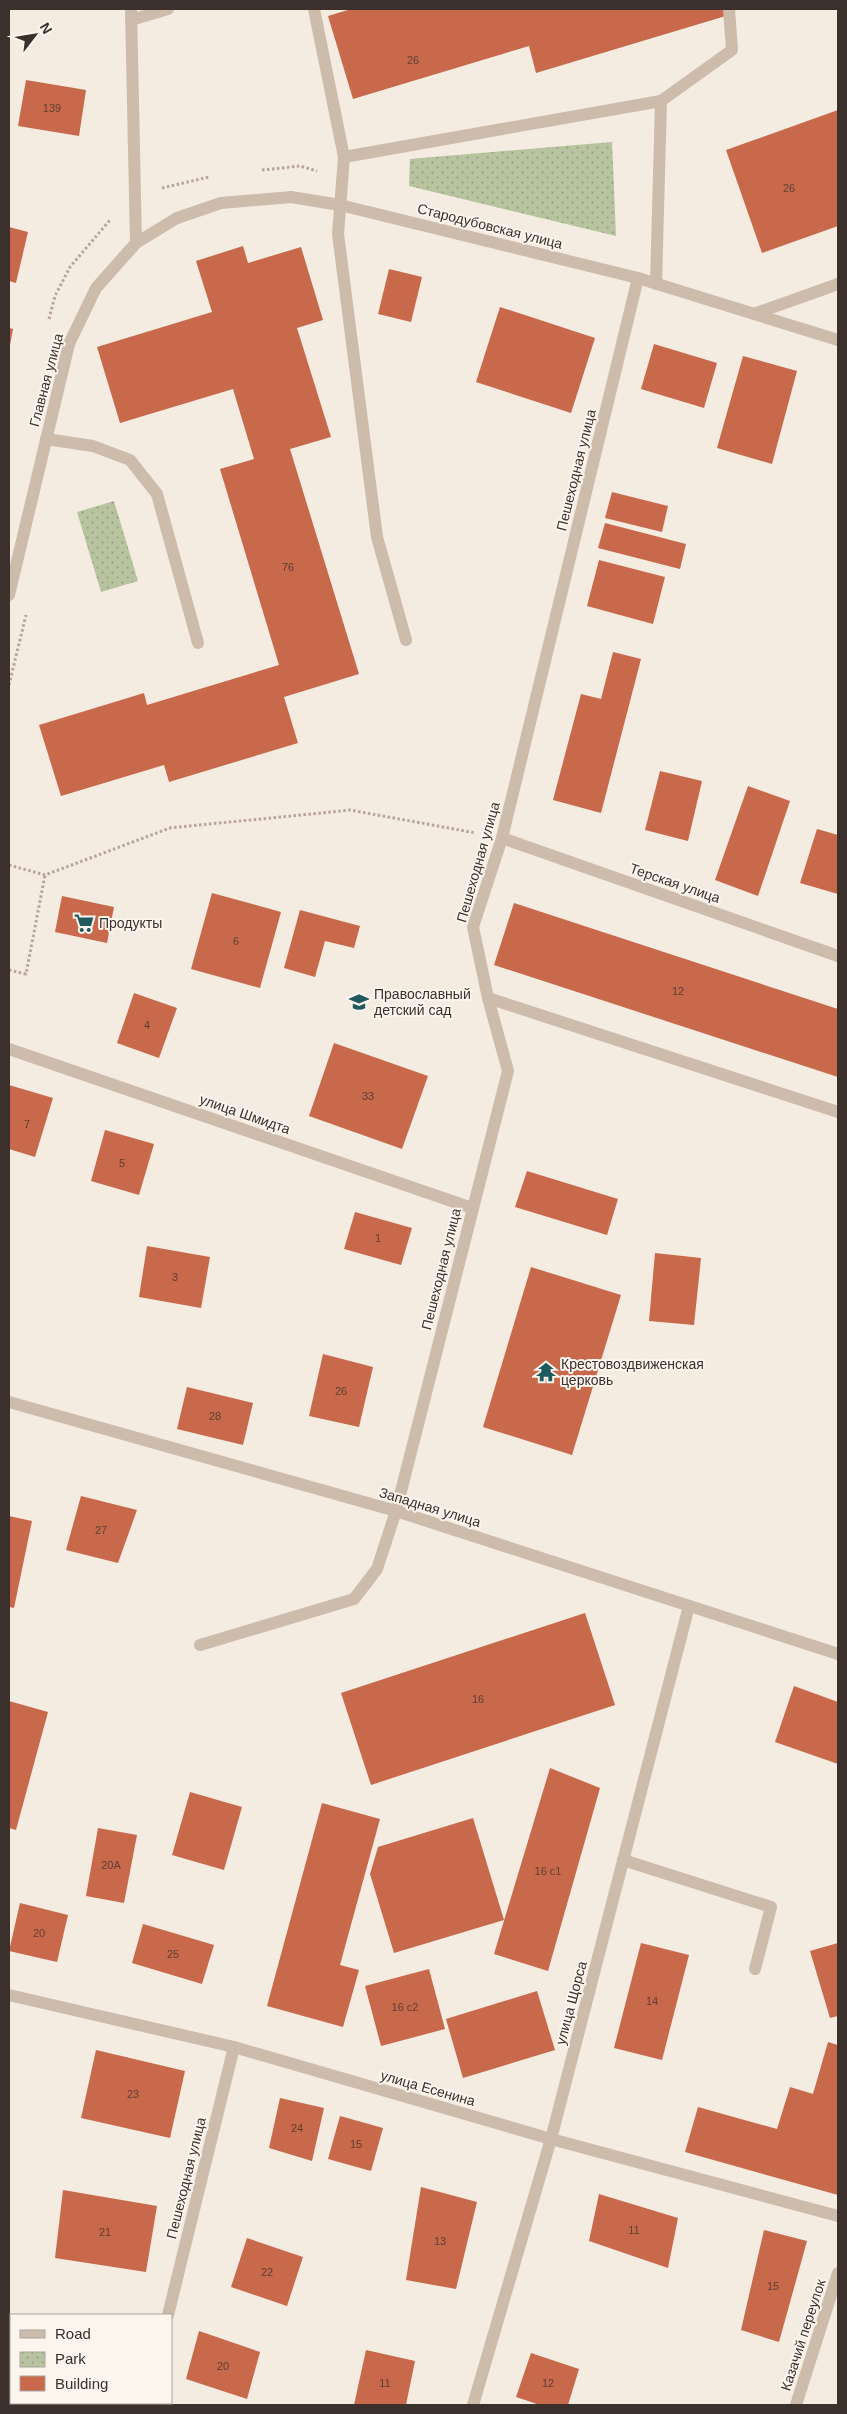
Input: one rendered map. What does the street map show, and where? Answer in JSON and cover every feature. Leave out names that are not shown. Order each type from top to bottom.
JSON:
[{"type":"street","points":[[136,243],[131,15],[168,9]]},
{"type":"street","points":[[314,9],[344,157],[338,234],[377,537],[406,640]]},
{"type":"street","points":[[344,157],[661,101],[732,50],[729,9]]},
{"type":"street","points":[[656,284],[661,101]]},
{"type":"street","name":"Стародубовская улица","points":[[136,243],[177,218],[221,203],[291,197],[340,205],[638,278],[838,340]]},
{"type":"street","name":"Главная улица","points":[[9,595],[69,344],[96,288],[136,243]]},
{"type":"street","name":"Пешеходная улица","points":[[200,1645],[354,1598],[377,1569],[396,1511],[508,1071],[488,998],[473,927],[502,838],[638,278]]},
{"type":"street","points":[[754,314],[838,284]]},
{"type":"street","points":[[46,439],[93,446],[130,460],[156,494],[198,643]]},
{"type":"street","name":"Терская улица","points":[[502,838],[838,956]]},
{"type":"street","points":[[488,998],[838,1112]]},
{"type":"street","name":"улица Шмидта","points":[[9,1048],[472,1208]]},
{"type":"street","name":"Западная улица","points":[[9,1402],[396,1511],[838,1654]]},
{"type":"street","name":"улица Щорса","points":[[473,2405],[551,2139],[690,1606]]},
{"type":"street","points":[[623,1860],[771,1907],[755,1969]]},
{"type":"street","name":"улица Есенина","points":[[9,1995],[234,2047],[551,2139],[838,2216]]},
{"type":"street","name":"Пешеходная улица","points":[[168,2314],[234,2047]]},
{"type":"street","name":"Казачий переулок","points":[[796,2405],[838,2273]]},
{"type":"path","points":[[9,685],[27,610]]},
{"type":"path","points":[[9,865],[45,875],[170,828],[350,810],[502,838]]},
{"type":"path","points":[[9,970],[26,974],[45,875]]},
{"type":"green space","points":[[612,142],[616,236],[409,186],[410,159]]},
{"type":"green space","points":[[114,501],[138,581],[101,592],[77,512]]},
{"type":"building","points":[[351,9],[727,9],[729,15],[536,73],[529,46],[353,99],[328,16]]},
{"type":"building","points":[[26,80],[86,90],[79,136],[18,126]]},
{"type":"building","points":[[838,110],[838,226],[762,253],[726,150]]},
{"type":"building","points":[[9,227],[28,232],[16,283],[9,281]]},
{"type":"building","points":[[243,246],[248,263],[301,247],[323,320],[297,328],[331,437],[290,449],[359,674],[284,697],[298,743],[169,782],[164,765],[61,796],[39,725],[144,693],[147,705],[279,665],[220,469],[254,459],[233,389],[120,423],[97,347],[212,312],[196,261]]},
{"type":"building","points":[[389,269],[422,277],[411,322],[378,314]]},
{"type":"building","points":[[500,307],[595,338],[571,413],[476,382]]},
{"type":"building","points":[[9,328],[13,329],[10,345],[9,345]]},
{"type":"building","points":[[654,344],[717,363],[704,408],[641,389]]},
{"type":"building","points":[[743,356],[797,371],[772,464],[717,448]]},
{"type":"building","points":[[612,492],[668,506],[662,532],[605,518]]},
{"type":"building","points":[[605,523],[686,544],[680,569],[598,548]]},
{"type":"building","points":[[599,560],[665,577],[653,624],[587,606]]},
{"type":"building","points":[[613,652],[641,659],[601,813],[553,800],[581,694],[601,699]]},
{"type":"building","points":[[660,771],[702,781],[688,841],[645,830]]},
{"type":"building","points":[[748,786],[790,801],[758,896],[715,880]]},
{"type":"building","points":[[817,829],[838,835],[838,894],[800,883]]},
{"type":"building","points":[[212,893],[281,912],[260,988],[191,969]]},
{"type":"building","name":"Продукты","points":[[62,896],[114,907],[107,943],[55,932]]},
{"type":"building","points":[[514,903],[838,1009],[838,1077],[494,965]]},
{"type":"building","points":[[300,910],[360,926],[354,948],[325,941],[315,977],[284,968]]},
{"type":"building","points":[[134,993],[177,1008],[159,1058],[117,1043]]},
{"type":"building","points":[[334,1043],[428,1076],[402,1149],[309,1116]]},
{"type":"building","points":[[9,1085],[53,1098],[35,1157],[9,1149]]},
{"type":"building","points":[[105,1130],[154,1144],[139,1195],[91,1181]]},
{"type":"building","points":[[527,1171],[618,1199],[607,1235],[515,1207]]},
{"type":"building","points":[[355,1212],[412,1228],[401,1265],[344,1249]]},
{"type":"building","points":[[147,1246],[210,1257],[201,1308],[139,1297]]},
{"type":"building","points":[[655,1253],[701,1258],[694,1325],[649,1321]]},
{"type":"building","points":[[531,1267],[621,1295],[572,1455],[483,1427]]},
{"type":"building","points":[[323,1354],[373,1367],[359,1427],[309,1416]]},
{"type":"building","points":[[187,1387],[253,1403],[243,1445],[177,1429]]},
{"type":"building","points":[[81,1496],[137,1510],[118,1563],[66,1550]]},
{"type":"building","points":[[9,1516],[32,1521],[14,1608],[9,1607]]},
{"type":"building","points":[[585,1613],[615,1705],[371,1785],[341,1693]]},
{"type":"building","points":[[794,1686],[838,1702],[838,1764],[775,1742]]},
{"type":"building","points":[[9,1701],[48,1712],[16,1830],[9,1828]]},
{"type":"building","points":[[550,1768],[600,1788],[548,1971],[494,1954]]},
{"type":"building","points":[[190,1792],[242,1807],[224,1870],[172,1855]]},
{"type":"building","points":[[322,1803],[380,1819],[340,1965],[359,1970],[343,2027],[267,2006]]},
{"type":"building","points":[[473,1818],[504,1920],[394,1953],[370,1874],[378,1847]]},
{"type":"building","points":[[98,1828],[137,1835],[124,1903],[86,1896]]},
{"type":"building","points":[[20,1903],[68,1915],[57,1962],[9,1951]]},
{"type":"building","points":[[143,1924],[214,1945],[202,1984],[132,1963]]},
{"type":"building","points":[[641,1943],[689,1955],[662,2060],[614,2048]]},
{"type":"building","points":[[838,1943],[838,2016],[830,2018],[810,1951]]},
{"type":"building","points":[[429,1969],[445,2029],[381,2046],[365,1986]]},
{"type":"building","points":[[537,1991],[555,2050],[463,2078],[446,2019]]},
{"type":"building","points":[[828,2042],[838,2045],[838,2195],[685,2152],[698,2107],[777,2129],[790,2087],[813,2094]]},
{"type":"building","points":[[96,2050],[185,2071],[170,2138],[81,2118]]},
{"type":"building","points":[[280,2098],[324,2108],[312,2161],[269,2148]]},
{"type":"building","points":[[340,2116],[383,2128],[371,2171],[328,2159]]},
{"type":"building","points":[[421,2187],[477,2202],[456,2289],[406,2280]]},
{"type":"building","points":[[63,2190],[157,2206],[146,2272],[55,2258]]},
{"type":"building","points":[[599,2194],[678,2218],[668,2268],[589,2241]]},
{"type":"building","points":[[764,2230],[807,2241],[779,2342],[741,2330]]},
{"type":"building","points":[[247,2238],[303,2257],[287,2306],[231,2287]]},
{"type":"building","points":[[199,2331],[260,2352],[247,2399],[186,2379]]},
{"type":"building","points":[[366,2350],[415,2361],[406,2405],[354,2405]]},
{"type":"building","points":[[531,2353],[579,2369],[568,2405],[540,2405],[516,2397]]},
{"type":"building","points":[[9,2390],[10,2404],[24,2405],[9,2405]]},
{"type":"place","name":"Продукты","points":[[84,923]]},
{"type":"place","name":"Православный детский сад","points":[[359,1002]]},
{"type":"place","name":"Крестовоздвиженская церковь","points":[[546,1372]]}]
